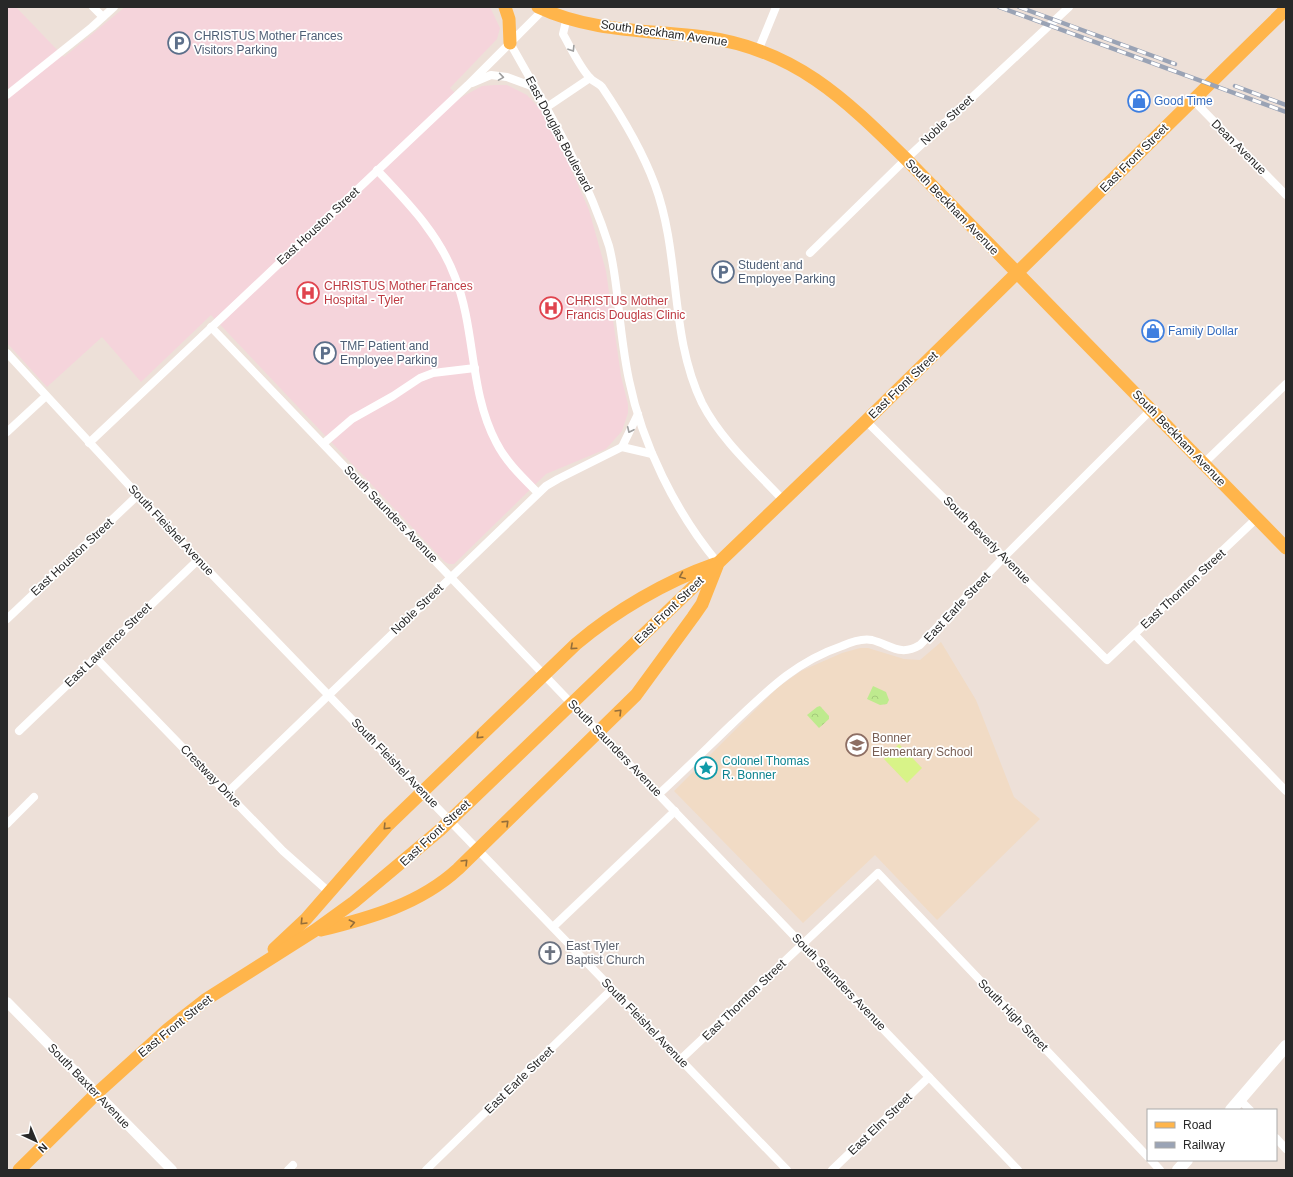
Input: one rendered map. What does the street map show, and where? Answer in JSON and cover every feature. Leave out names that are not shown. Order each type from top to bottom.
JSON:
[{"type":"main road","points":[[505,7],[509,19],[510,43]]},
{"type":"main road","name":"South Beckham Avenue","points":[[543,8],[567,17],[621,29],[724,40],[758,51],[793,66],[828,87],[854,108],[906,159],[1016,274],[1286,548]]},
{"type":"main road","name":"East Front Street","points":[[19,1170],[96,1094],[168,1029],[205,1000],[314,931],[383,880],[440,830],[866,421],[1286,9]]},
{"type":"main road","points":[[249,972],[306,919],[370,844],[422,791],[544,673],[601,624],[675,579],[718,563]]},
{"type":"main road","points":[[314,931],[363,920],[422,895],[448,878],[478,850],[595,727],[647,682],[693,617],[710,586],[718,563]]},
{"type":"main road","points":[[1231,1109],[1286,1046]]},
{"type":"main road","points":[[1178,1170],[1186,1161]]},
{"type":"street","points":[[93,7],[103,17]]},
{"type":"street","points":[[7,95],[114,7]]},
{"type":"street","points":[[758,51],[776,7]]},
{"type":"street","name":"Noble Street","points":[[810,253],[906,159],[1069,7]]},
{"type":"street","name":"East Houston Street","points":[[89,443],[468,84],[543,8]]},
{"type":"street","points":[[567,17],[563,34],[590,78],[600,85],[632,133],[655,186],[666,225],[689,368],[702,402],[728,441],[783,500]]},
{"type":"street","name":"East Douglas Boulevard","points":[[510,43],[534,87],[547,107],[586,182],[609,247],[629,380],[638,414],[652,454],[671,492],[704,546],[718,563]]},
{"type":"street","points":[[468,84],[491,75],[507,77],[534,87]]},
{"type":"street","points":[[547,107],[590,78]]},
{"type":"street","name":"Dean Avenue","points":[[1193,100],[1286,195]]},
{"type":"street","points":[[377,170],[424,222],[449,262],[464,306],[485,417],[496,442],[509,462],[538,493]]},
{"type":"street","name":"South Saunders Avenue","points":[[211,327],[324,443],[1018,1170]]},
{"type":"street","name":"South Fleishel Avenue","points":[[7,353],[198,560],[788,1170]]},
{"type":"street","points":[[324,443],[352,419],[393,396],[420,378],[432,373],[475,368]]},
{"type":"street","points":[[1203,464],[1286,384]]},
{"type":"street","points":[[7,432],[46,396]]},
{"type":"street","name":"East Earle Street","points":[[659,794],[767,690],[792,670],[836,648],[859,640],[872,640],[902,651],[914,649],[925,641],[1005,556],[1151,410]]},
{"type":"street","points":[[638,414],[622,447],[652,454]]},
{"type":"street","name":"South Beverly Avenue","points":[[866,421],[1005,556],[1107,660]]},
{"type":"street","name":"Noble Street","points":[[228,792],[538,493],[558,479],[622,447]]},
{"type":"street","name":"East Houston Street","points":[[7,619],[138,495]]},
{"type":"street","name":"East Thornton Street","points":[[1107,660],[1257,518]]},
{"type":"street","name":"East Lawrence Street","points":[[19,730],[198,560]]},
{"type":"street","points":[[1135,634],[1286,791]]},
{"type":"street","name":"Crestway Drive","points":[[95,657],[228,792],[283,851],[329,892]]},
{"type":"street","points":[[7,824],[34,797]]},
{"type":"street","points":[[553,927],[675,811]]},
{"type":"street","name":"East Thornton Street","points":[[680,1060],[878,873]]},
{"type":"street","name":"South High Street","points":[[878,873],[1147,1156]]},
{"type":"street","name":"East Earle Street","points":[[426,1170],[612,989]]},
{"type":"street","name":"South Baxter Avenue","points":[[7,1002],[172,1170]]},
{"type":"street","name":"East Elm Street","points":[[832,1170],[928,1077]]},
{"type":"street","points":[[1240,1100],[1249,1109]]},
{"type":"street","points":[[1277,1139],[1286,1149]]},
{"type":"street","points":[[1152,1161],[1160,1170]]},
{"type":"shaded area","name":"CHRISTUS Mother Frances Hospital - Tyler","points":[[7,7],[16,7],[64,57],[125,7],[490,7],[500,28],[497,39],[450,88],[460,98],[482,86],[494,85],[507,85],[527,95],[541,110],[567,160],[589,210],[606,271],[621,376],[628,404],[628,413],[622,431],[606,449],[546,474],[454,564],[449,564],[445,562],[211,315],[141,382],[102,337],[47,387],[7,343]]},
{"type":"shaded area","name":"Bonner Elementary School","points":[[941,642],[976,700],[1014,797],[1040,819],[937,920],[875,855],[803,923],[674,791],[777,688],[801,671],[842,653],[860,648],[868,648],[904,659],[920,660]]},
{"type":"green space","points":[[873,686],[886,692],[889,700],[887,704],[880,705],[867,699]]},
{"type":"green space","points":[[820,706],[829,716],[829,719],[819,728],[807,715]]},
{"type":"green space","points":[[899,744],[922,768],[907,783],[884,759]]},
{"type":"railway","points":[[999,7],[1286,112]]},
{"type":"railway","points":[[1019,7],[1175,64]]},
{"type":"railway","points":[[1235,86],[1286,105]]},
{"type":"place","name":"CHRISTUS Mother Frances Visitors Parking","points":[[179,43]]},
{"type":"place","name":"Good Time","points":[[1139,101]]},
{"type":"place","name":"Student and Employee Parking","points":[[723,272]]},
{"type":"place","name":"CHRISTUS Mother Frances Hospital - Tyler","points":[[308,293]]},
{"type":"place","name":"CHRISTUS Mother Francis Douglas Clinic","points":[[551,308]]},
{"type":"place","name":"Family Dollar","points":[[1153,331]]},
{"type":"place","name":"TMF Patient and Employee Parking","points":[[325,353]]},
{"type":"place","name":"Bonner Elementary School","points":[[857,745]]},
{"type":"place","name":"Colonel Thomas R. Bonner","points":[[706,768]]},
{"type":"place","name":"East Tyler Baptist Church","points":[[550,953]]}]
